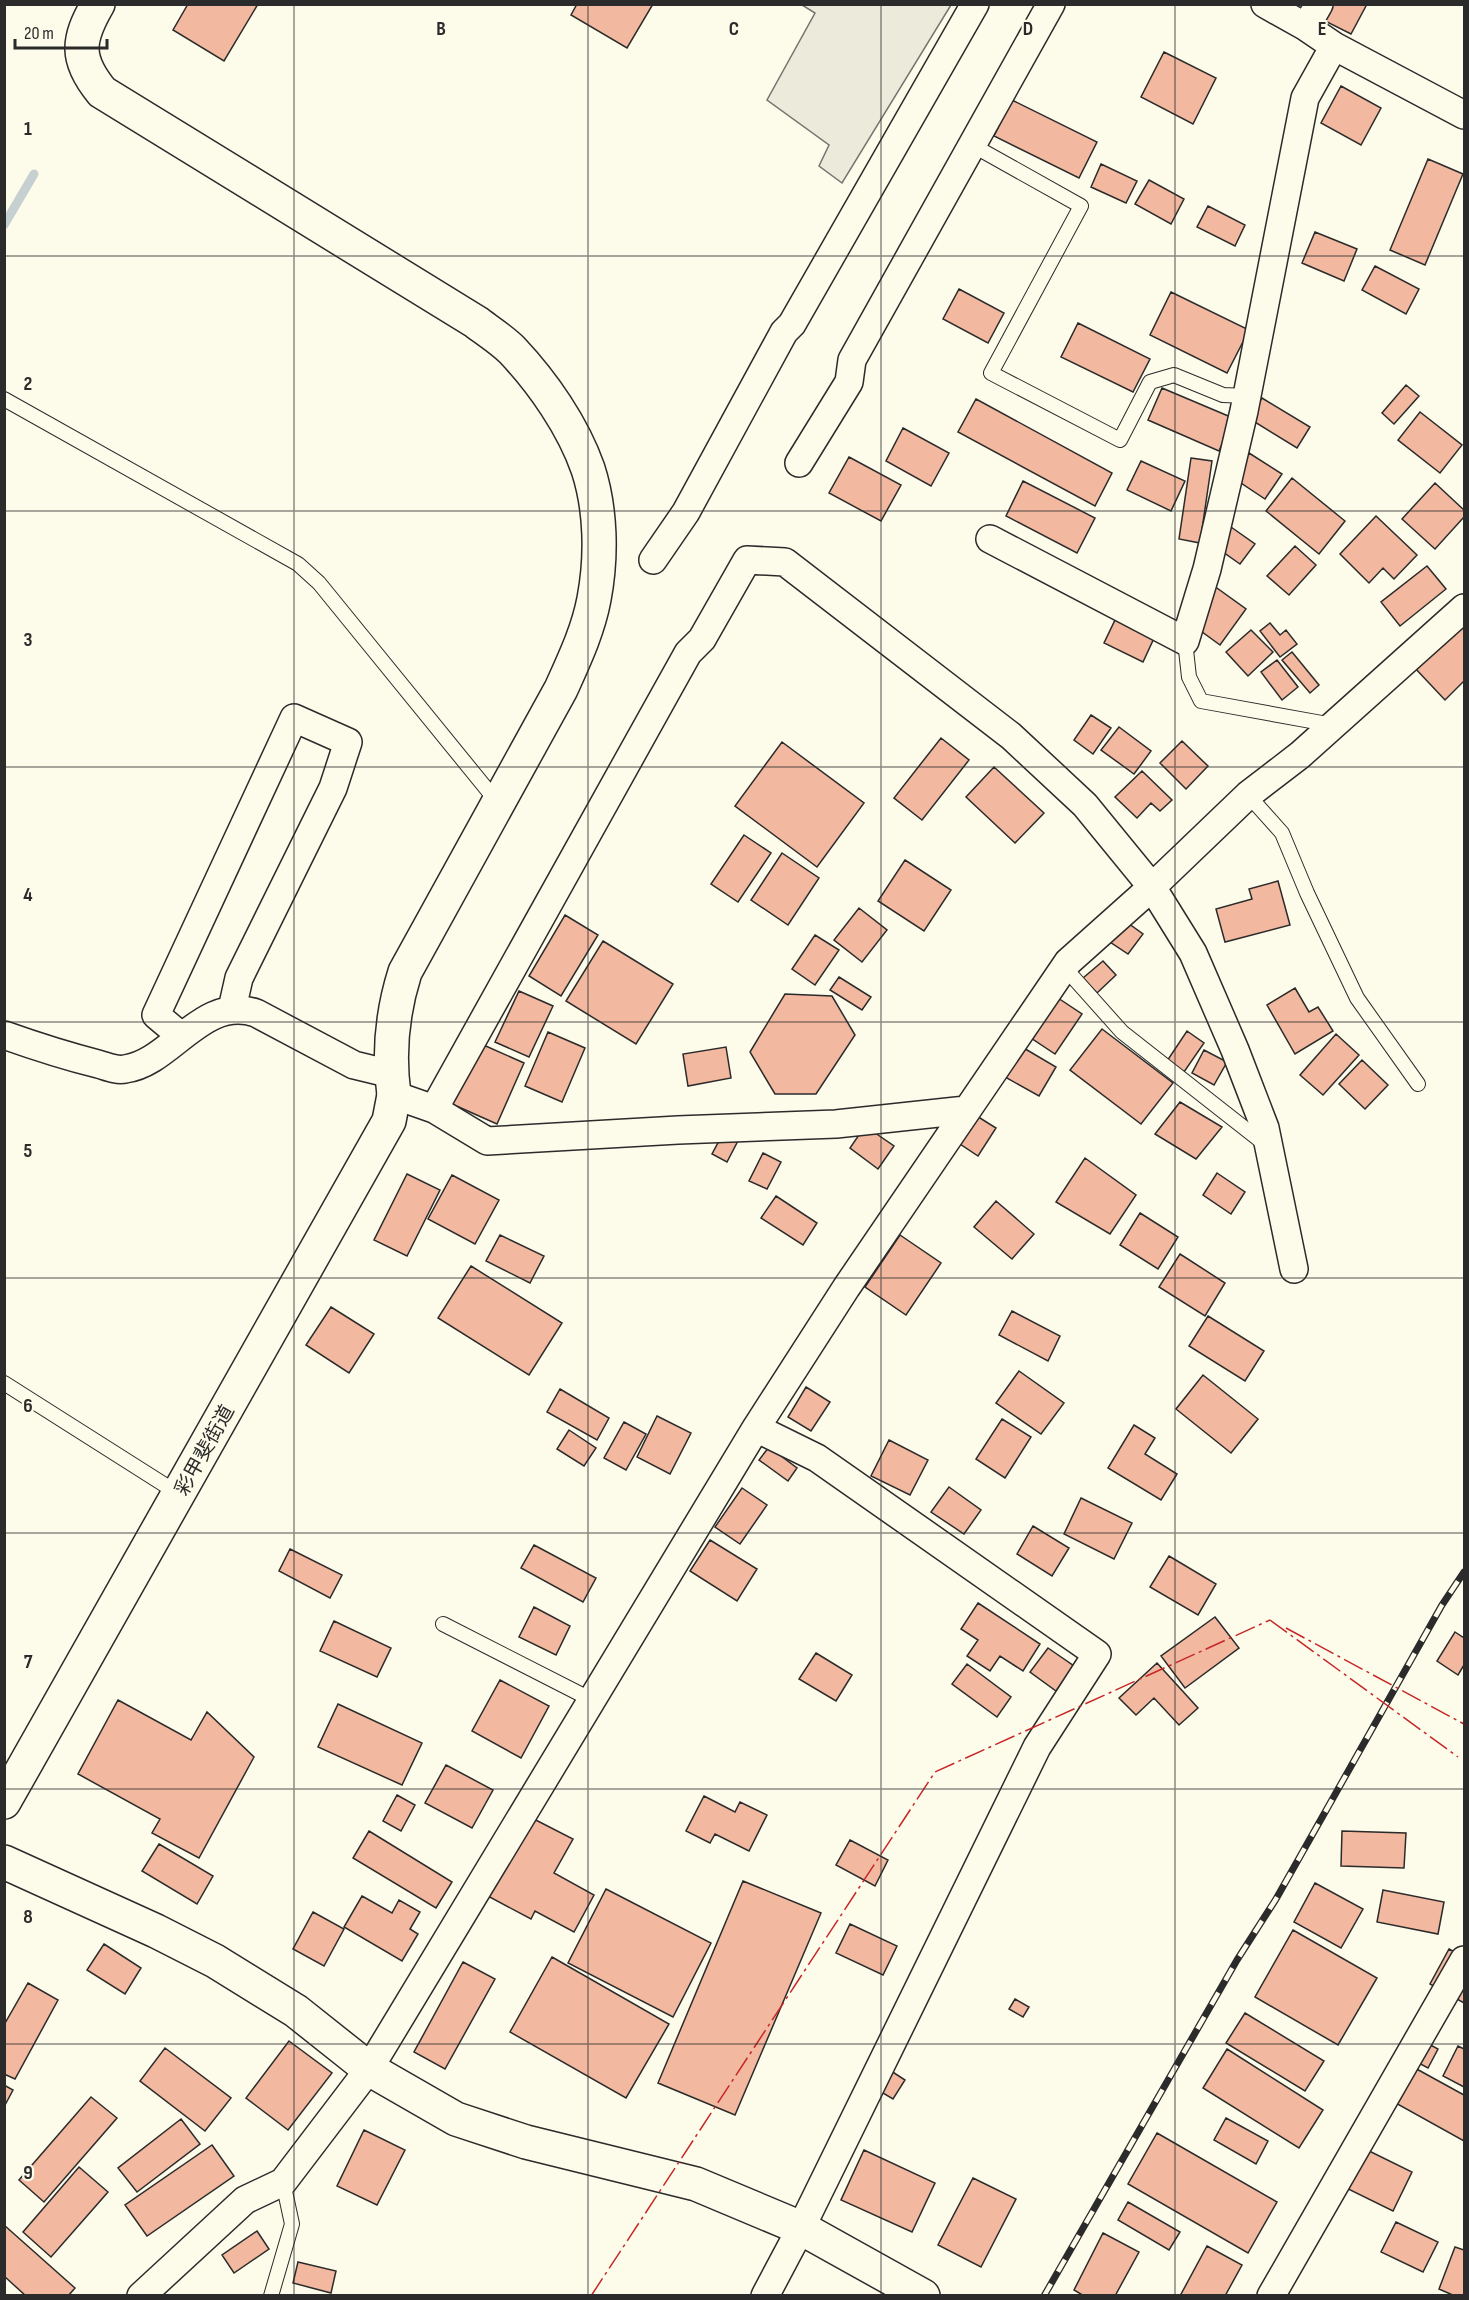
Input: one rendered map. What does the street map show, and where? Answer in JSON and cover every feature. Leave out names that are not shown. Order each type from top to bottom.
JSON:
[{"type":"main road","name":"彩甲斐街道","points":[[4,1802],[389,1121],[392,1084],[392,1024],[405,972],[561,689],[580,646],[594,601],[599,556],[597,515],[588,469],[568,427],[541,385],[511,349],[476,322],[102,92],[88,74],[81,48],[85,26],[98,4]]},
{"type":"main road","points":[[4,1862],[215,1961],[296,2011],[369,2068],[456,2120],[526,2142],[696,2184],[801,2228],[923,2295]]},
{"type":"street","points":[[653,560],[686,512],[784,332],[792,324],[975,4]]},
{"type":"street","points":[[799,463],[849,382],[852,360],[1051,4]]},
{"type":"street","points":[[1265,4],[1312,16],[1334,46],[1464,115]]},
{"type":"street","points":[[990,538],[1185,641],[1207,569],[1248,396],[1305,98],[1334,46]]},
{"type":"street","points":[[434,1109],[688,653],[702,639],[747,560],[785,562],[1011,736],[1085,805],[1152,887],[1193,953],[1235,1050],[1265,1128],[1294,1269]]},
{"type":"street","points":[[141,2295],[245,2200],[283,2182],[369,2068],[756,1428],[846,1288],[1065,967],[1248,795],[1300,755],[1464,608]]},
{"type":"street","points":[[181,1036],[156,1015],[294,718],[348,742],[333,788],[239,978],[232,1009]]},
{"type":"street","points":[[4,1035],[55,1053],[121,1070],[145,1063],[181,1036],[219,1013],[232,1009],[245,1009],[392,1084],[487,1142],[678,1130],[836,1124],[966,1110]]},
{"type":"street","points":[[756,1428],[817,1458],[1097,1654],[1037,1747],[801,2228],[765,2295]]},
{"type":"street","points":[[1271,2295],[1464,1960]]},
{"type":"lane","points":[[972,145],[1081,206],[991,373],[1120,440],[1150,382],[1174,375],[1223,395],[1248,396]]},
{"type":"lane","points":[[4,399],[298,564],[319,583],[498,804]]},
{"type":"lane","points":[[1185,641],[1189,677],[1201,701],[1333,725]]},
{"type":"lane","points":[[1248,795],[1282,833],[1307,893],[1357,998],[1418,1083]]},
{"type":"lane","points":[[1065,967],[1122,1032],[1268,1146]]},
{"type":"lane","points":[[4,1383],[179,1494]]},
{"type":"lane","points":[[443,1624],[592,1700]]},
{"type":"lane","points":[[271,2295],[292,2224],[283,2182]]},
{"type":"shaded area","points":[[802,5],[951,5],[842,183],[819,166],[829,145],[767,100],[815,13]]},
{"type":"building","points":[[188,4],[258,4],[224,61],[173,30]]},
{"type":"building","points":[[577,4],[653,4],[627,48],[571,15]]},
{"type":"building","points":[[1331,4],[1367,4],[1351,34],[1323,20]]},
{"type":"building","points":[[1164,52],[1216,78],[1193,124],[1141,97]]},
{"type":"building","points":[[1341,86],[1381,108],[1361,145],[1321,123]]},
{"type":"building","points":[[1012,100],[1097,142],[1079,178],[994,136]]},
{"type":"building","points":[[1428,159],[1463,174],[1425,265],[1390,250]]},
{"type":"building","points":[[1101,164],[1137,181],[1126,203],[1091,187]]},
{"type":"building","points":[[1149,180],[1184,199],[1171,224],[1135,204]]},
{"type":"building","points":[[1208,206],[1245,225],[1235,246],[1197,227]]},
{"type":"building","points":[[1315,232],[1357,249],[1344,281],[1302,263]]},
{"type":"building","points":[[1375,266],[1419,289],[1406,314],[1362,290]]},
{"type":"building","points":[[959,289],[1004,313],[988,343],[943,319]]},
{"type":"building","points":[[1171,292],[1249,330],[1227,373],[1150,335]]},
{"type":"building","points":[[1078,323],[1150,359],[1133,392],[1061,357]]},
{"type":"building","points":[[1406,385],[1419,396],[1394,424],[1382,413]]},
{"type":"building","points":[[1162,388],[1233,418],[1219,451],[1148,420]]},
{"type":"building","points":[[1262,398],[1310,427],[1297,448],[1250,419]]},
{"type":"building","points":[[976,399],[1112,473],[1095,506],[958,432]]},
{"type":"building","points":[[1420,412],[1462,445],[1440,473],[1398,440]]},
{"type":"building","points":[[903,428],[949,453],[931,486],[886,461]]},
{"type":"building","points":[[1249,453],[1282,474],[1265,499],[1232,477]]},
{"type":"building","points":[[849,457],[901,485],[881,521],[829,493]]},
{"type":"building","points":[[1191,458],[1212,461],[1200,543],[1179,539]]},
{"type":"building","points":[[1141,461],[1185,481],[1171,511],[1127,490]]},
{"type":"building","points":[[1292,478],[1345,521],[1319,554],[1266,511]]},
{"type":"building","points":[[1023,481],[1095,518],[1077,553],[1006,516]]},
{"type":"building","points":[[1435,483],[1464,510],[1464,517],[1435,549],[1402,519]]},
{"type":"building","points":[[1376,516],[1417,555],[1394,579],[1383,568],[1369,583],[1340,554]]},
{"type":"building","points":[[1231,527],[1255,544],[1240,564],[1216,547]]},
{"type":"building","points":[[1295,546],[1316,565],[1289,595],[1267,576]]},
{"type":"building","points":[[1427,566],[1446,589],[1400,626],[1381,602]]},
{"type":"building","points":[[1210,583],[1246,609],[1220,645],[1194,626]]},
{"type":"building","points":[[1116,618],[1155,636],[1143,662],[1104,643]]},
{"type":"building","points":[[1464,618],[1464,681],[1445,700],[1413,666]]},
{"type":"building","points":[[1270,623],[1280,635],[1286,630],[1297,644],[1280,657],[1260,631]]},
{"type":"building","points":[[1251,630],[1273,652],[1248,676],[1226,652]]},
{"type":"building","points":[[1292,652],[1319,685],[1310,693],[1282,660]]},
{"type":"building","points":[[1277,660],[1298,687],[1282,700],[1261,672]]},
{"type":"building","points":[[1091,715],[1111,728],[1093,754],[1074,740]]},
{"type":"building","points":[[1119,727],[1151,751],[1134,774],[1101,750]]},
{"type":"building","points":[[941,738],[969,760],[922,820],[894,798]]},
{"type":"building","points":[[1182,741],[1208,766],[1186,789],[1160,763]]},
{"type":"building","points":[[782,742],[864,803],[817,867],[735,806]]},
{"type":"building","points":[[994,767],[1044,813],[1015,843],[966,797]]},
{"type":"building","points":[[1142,771],[1172,800],[1160,811],[1151,803],[1137,818],[1115,797]]},
{"type":"building","points":[[744,835],[771,853],[738,902],[711,884]]},
{"type":"building","points":[[782,853],[819,878],[788,925],[751,900]]},
{"type":"building","points":[[905,860],[951,890],[924,931],[878,901]]},
{"type":"building","points":[[1278,881],[1290,925],[1225,942],[1216,909],[1252,899],[1249,889]]},
{"type":"building","points":[[859,908],[887,930],[862,962],[834,940]]},
{"type":"building","points":[[565,915],[598,935],[561,996],[529,976]]},
{"type":"building","points":[[1125,921],[1143,934],[1128,954],[1110,942]]},
{"type":"building","points":[[815,935],[839,950],[815,985],[792,969]]},
{"type":"building","points":[[603,941],[673,984],[636,1044],[566,1001]]},
{"type":"building","points":[[1103,961],[1116,975],[1097,993],[1083,978]]},
{"type":"building","points":[[839,977],[871,997],[862,1010],[830,990]]},
{"type":"building","points":[[1295,988],[1309,1012],[1318,1007],[1333,1031],[1295,1054],[1267,1005]]},
{"type":"building","points":[[519,991],[553,1006],[529,1057],[495,1042]]},
{"type":"building","points":[[785,994],[832,996],[855,1035],[816,1094],[775,1094],[750,1052]]},
{"type":"building","points":[[1055,996],[1082,1014],[1055,1054],[1028,1036]]},
{"type":"building","points":[[1102,1029],[1173,1083],[1141,1124],[1070,1070]]},
{"type":"building","points":[[1187,1031],[1204,1043],[1184,1072],[1167,1061]]},
{"type":"building","points":[[548,1032],[585,1048],[562,1102],[525,1086]]},
{"type":"building","points":[[1336,1034],[1359,1055],[1323,1095],[1300,1075]]},
{"type":"building","points":[[479,1043],[524,1063],[497,1124],[452,1104]]},
{"type":"building","points":[[726,1047],[731,1078],[688,1086],[683,1054]]},
{"type":"building","points":[[1022,1047],[1056,1067],[1039,1096],[1005,1077]]},
{"type":"building","points":[[1204,1050],[1227,1062],[1214,1085],[1192,1073]]},
{"type":"building","points":[[1362,1060],[1388,1085],[1365,1109],[1339,1084]]},
{"type":"building","points":[[1180,1102],[1222,1127],[1196,1159],[1155,1134]]},
{"type":"building","points":[[972,1113],[996,1128],[978,1156],[954,1140]]},
{"type":"building","points":[[727,1126],[742,1133],[727,1162],[712,1154]]},
{"type":"building","points":[[865,1126],[894,1146],[878,1169],[850,1148]]},
{"type":"building","points":[[763,1153],[781,1162],[767,1189],[749,1181]]},
{"type":"building","points":[[1085,1158],[1136,1195],[1110,1234],[1056,1202]]},
{"type":"building","points":[[1217,1173],[1245,1192],[1231,1214],[1203,1195]]},
{"type":"building","points":[[407,1174],[440,1190],[407,1256],[374,1240]]},
{"type":"building","points":[[452,1175],[499,1200],[475,1244],[428,1219]]},
{"type":"building","points":[[776,1196],[817,1223],[803,1245],[761,1218]]},
{"type":"building","points":[[996,1201],[1034,1234],[1012,1259],[974,1227]]},
{"type":"building","points":[[1140,1213],[1178,1237],[1158,1269],[1120,1245]]},
{"type":"building","points":[[500,1235],[544,1256],[530,1283],[486,1261]]},
{"type":"building","points":[[900,1235],[941,1263],[906,1315],[865,1287]]},
{"type":"building","points":[[1180,1254],[1225,1283],[1205,1316],[1159,1287]]},
{"type":"building","points":[[471,1266],[562,1323],[529,1375],[438,1318]]},
{"type":"building","points":[[331,1307],[374,1334],[349,1373],[306,1345]]},
{"type":"building","points":[[1012,1311],[1060,1336],[1048,1361],[999,1335]]},
{"type":"building","points":[[1208,1316],[1264,1351],[1245,1381],[1189,1346]]},
{"type":"building","points":[[1019,1371],[1064,1403],[1041,1434],[996,1403]]},
{"type":"building","points":[[1203,1375],[1258,1419],[1231,1453],[1176,1409]]},
{"type":"building","points":[[806,1387],[830,1402],[811,1431],[788,1417]]},
{"type":"building","points":[[560,1389],[609,1418],[597,1440],[547,1412]]},
{"type":"building","points":[[657,1416],[691,1433],[670,1474],[637,1457]]},
{"type":"building","points":[[1002,1419],[1031,1437],[1005,1478],[976,1459]]},
{"type":"building","points":[[624,1422],[646,1434],[626,1470],[604,1458]]},
{"type":"building","points":[[1134,1425],[1155,1438],[1145,1454],[1177,1474],[1161,1500],[1108,1468]]},
{"type":"building","points":[[569,1430],[596,1448],[584,1466],[557,1449]]},
{"type":"building","points":[[889,1440],[928,1460],[910,1495],[871,1476]]},
{"type":"building","points":[[769,1447],[797,1468],[788,1481],[759,1460]]},
{"type":"building","points":[[949,1487],[981,1510],[964,1534],[931,1512]]},
{"type":"building","points":[[742,1488],[767,1505],[740,1544],[715,1527]]},
{"type":"building","points":[[1081,1498],[1132,1523],[1114,1559],[1064,1534]]},
{"type":"building","points":[[1033,1526],[1069,1548],[1052,1576],[1017,1554]]},
{"type":"building","points":[[710,1540],[757,1569],[737,1601],[690,1571]]},
{"type":"building","points":[[534,1545],[596,1578],[583,1602],[521,1568]]},
{"type":"building","points":[[290,1549],[342,1575],[330,1598],[279,1571]]},
{"type":"building","points":[[1169,1556],[1216,1584],[1198,1615],[1150,1587]]},
{"type":"building","points":[[978,1603],[1040,1644],[1023,1671],[1000,1656],[990,1671],[967,1656],[978,1640],[961,1629]]},
{"type":"building","points":[[534,1607],[570,1626],[556,1655],[519,1637]]},
{"type":"building","points":[[1215,1617],[1239,1648],[1185,1688],[1161,1656]]},
{"type":"building","points":[[334,1621],[391,1648],[377,1677],[320,1651]]},
{"type":"building","points":[[1455,1632],[1464,1638],[1464,1665],[1458,1675],[1437,1661]]},
{"type":"building","points":[[1048,1648],[1074,1666],[1056,1691],[1030,1672]]},
{"type":"building","points":[[816,1653],[852,1675],[836,1701],[799,1679]]},
{"type":"building","points":[[1157,1663],[1198,1708],[1179,1725],[1154,1698],[1136,1715],[1119,1698]]},
{"type":"building","points":[[967,1664],[1011,1697],[997,1717],[952,1684]]},
{"type":"building","points":[[500,1680],[549,1706],[521,1758],[472,1731]]},
{"type":"building","points":[[118,1700],[191,1740],[207,1712],[254,1757],[199,1858],[152,1833],[160,1819],[78,1774]]},
{"type":"building","points":[[338,1704],[422,1743],[402,1785],[318,1747]]},
{"type":"building","points":[[446,1765],[493,1790],[472,1828],[425,1803]]},
{"type":"building","points":[[397,1795],[415,1805],[401,1831],[383,1821]]},
{"type":"building","points":[[704,1796],[735,1812],[740,1802],[767,1815],[749,1851],[715,1834],[710,1843],[686,1831]]},
{"type":"building","points":[[526,1815],[573,1839],[554,1873],[594,1895],[574,1932],[535,1911],[531,1919],[484,1894]]},
{"type":"building","points":[[369,1831],[452,1882],[436,1908],[353,1858]]},
{"type":"building","points":[[1342,1831],[1406,1833],[1404,1868],[1341,1866]]},
{"type":"building","points":[[850,1840],[888,1860],[875,1886],[836,1865]]},
{"type":"building","points":[[159,1844],[213,1876],[197,1904],[142,1871]]},
{"type":"building","points":[[743,1881],[821,1913],[735,2115],[658,2083]]},
{"type":"building","points":[[1315,1883],[1363,1909],[1341,1948],[1294,1922]]},
{"type":"building","points":[[606,1889],[711,1943],[673,2017],[568,1963]]},
{"type":"building","points":[[1383,1890],[1444,1902],[1438,1934],[1377,1922]]},
{"type":"building","points":[[362,1896],[392,1913],[399,1900],[420,1912],[410,1929],[418,1934],[402,1961],[344,1927]]},
{"type":"building","points":[[313,1912],[344,1929],[324,1966],[293,1949]]},
{"type":"building","points":[[850,1924],[897,1946],[883,1975],[836,1953]]},
{"type":"building","points":[[1293,1930],[1377,1978],[1338,2045],[1255,1997]]},
{"type":"building","points":[[104,1944],[141,1968],[125,1994],[87,1970]]},
{"type":"building","points":[[1449,1949],[1464,1957],[1464,2003],[1430,1984]]},
{"type":"building","points":[[552,1957],[669,2024],[626,2098],[510,2032]]},
{"type":"building","points":[[463,1962],[495,1979],[445,2069],[414,2052]]},
{"type":"building","points":[[28,1983],[58,2000],[15,2079],[4,2074],[4,2025]]},
{"type":"building","points":[[1015,1999],[1029,2007],[1023,2017],[1009,2009]]},
{"type":"building","points":[[1245,2013],[1324,2061],[1305,2091],[1226,2043]]},
{"type":"building","points":[[1407,2032],[1438,2049],[1428,2068],[1396,2051]]},
{"type":"building","points":[[289,2041],[332,2073],[288,2130],[246,2098]]},
{"type":"building","points":[[1458,2046],[1464,2049],[1464,2087],[1443,2076]]},
{"type":"building","points":[[165,2048],[231,2098],[205,2131],[140,2081]]},
{"type":"building","points":[[1227,2049],[1323,2110],[1299,2148],[1203,2088]]},
{"type":"building","points":[[1393,2056],[1464,2095],[1464,2141],[1374,2091]]},
{"type":"building","points":[[879,2063],[905,2080],[893,2099],[866,2083]]},
{"type":"building","points":[[4,2085],[13,2090],[4,2107]]},
{"type":"building","points":[[91,2097],[117,2118],[44,2202],[19,2180]]},
{"type":"building","points":[[1226,2118],[1268,2141],[1256,2164],[1214,2140]]},
{"type":"building","points":[[181,2119],[200,2144],[137,2192],[118,2168]]},
{"type":"building","points":[[364,2130],[405,2150],[377,2205],[337,2186]]},
{"type":"building","points":[[1157,2133],[1277,2202],[1248,2253],[1128,2184]]},
{"type":"building","points":[[212,2145],[234,2176],[147,2236],[125,2205]]},
{"type":"building","points":[[1359,2146],[1412,2172],[1393,2211],[1340,2185]]},
{"type":"building","points":[[864,2150],[935,2183],[912,2232],[841,2200]]},
{"type":"building","points":[[79,2167],[108,2192],[51,2257],[23,2232]]},
{"type":"building","points":[[973,2178],[1016,2199],[981,2267],[938,2245]]},
{"type":"building","points":[[1128,2202],[1180,2232],[1169,2250],[1118,2220]]},
{"type":"building","points":[[1396,2222],[1438,2242],[1423,2272],[1381,2252]]},
{"type":"building","points":[[4,2225],[75,2288],[68,2296],[26,2296],[4,2276]]},
{"type":"building","points":[[257,2231],[269,2249],[234,2273],[222,2255]]},
{"type":"building","points":[[1103,2233],[1139,2252],[1115,2296],[1084,2296],[1074,2290]]},
{"type":"building","points":[[1207,2246],[1242,2265],[1225,2296],[1180,2296]]},
{"type":"building","points":[[1455,2247],[1464,2250],[1464,2296],[1455,2296],[1439,2289]]},
{"type":"building","points":[[298,2262],[336,2271],[331,2293],[293,2283]]},
{"type":"waterway","points":[[4,225],[34,174]]},
{"type":"railway","points":[[1044,2296],[1237,1960],[1276,1899],[1442,1605],[1464,1572]]},
{"type":"power","points":[[1270,1620],[1458,1757]]},
{"type":"power","points":[[591,2296],[935,1772],[1270,1620]]},
{"type":"power","points":[[1286,1628],[1464,1724]]}]
